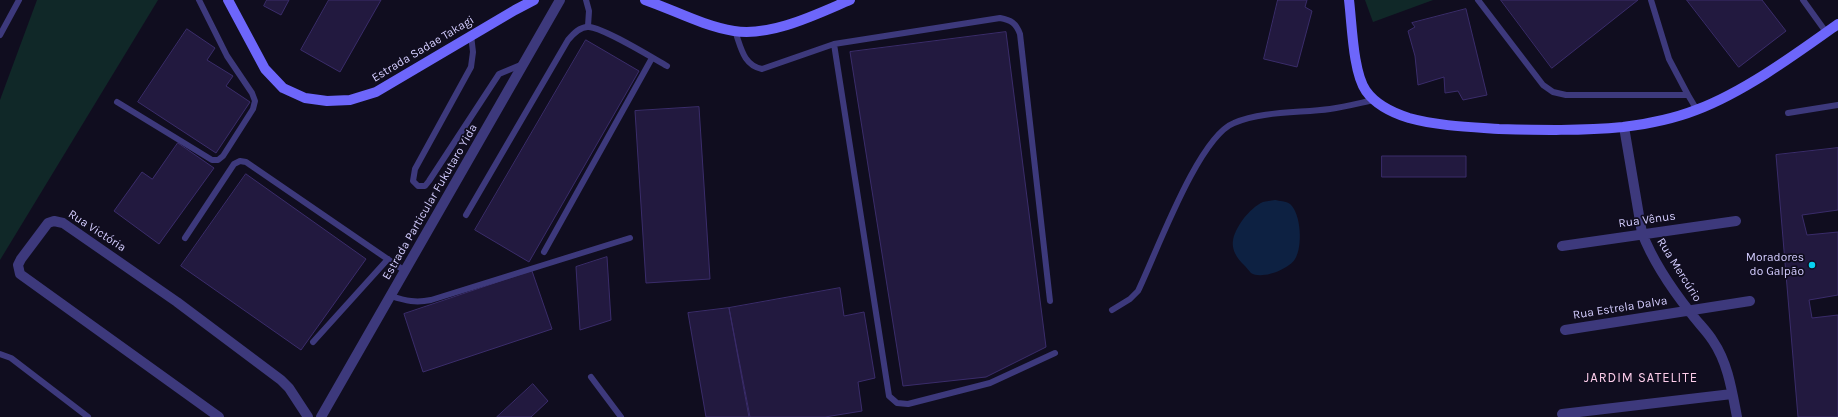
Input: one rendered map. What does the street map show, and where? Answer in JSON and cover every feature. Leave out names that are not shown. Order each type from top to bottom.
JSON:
[{"type":"street","name":"Estrada Sadae Takagi","points":[[228,0],[265,69],[283,88],[305,98],[327,101],[350,100],[376,92],[471,35],[534,0]]},
{"type":"street","name":"Estrada Particular Fukutaro Yida","points":[[321,417],[560,0]]},
{"type":"street","points":[[644,0],[702,23],[735,31],[755,31],[779,27],[816,15],[850,0]]},
{"type":"street","points":[[1349,0],[1357,70],[1361,84],[1374,100],[1390,111],[1409,118],[1433,123],[1468,127],[1575,130],[1624,127],[1680,116],[1732,94],[1838,24]]},
{"type":"street","name":"Rua Mercúrio","points":[[1624,127],[1642,233],[1654,260],[1689,310],[1713,340],[1720,354],[1737,417]]},
{"type":"street","name":"Rua Victória","points":[[219,417],[20,274],[18,265],[21,259],[48,223],[54,221],[63,222],[189,311],[281,380],[289,388],[308,417]]},
{"type":"street","name":"Rua Vênus","points":[[1562,246],[1642,233],[1736,221]]},
{"type":"street","name":"Rua Estrela Dalva","points":[[1565,330],[1750,301]]},
{"type":"street","points":[[1562,414],[1732,394]]},
{"type":"lane","points":[[0,35],[19,0]]},
{"type":"lane","points":[[117,102],[212,160],[218,160],[223,156],[253,109],[255,101],[252,93],[226,56],[199,0]]},
{"type":"lane","points":[[586,0],[589,11],[588,26]]},
{"type":"lane","points":[[1478,0],[1543,85],[1553,92],[1566,95],[1688,95]]},
{"type":"lane","points":[[1651,0],[1669,59],[1697,110]]},
{"type":"lane","points":[[1803,0],[1826,32]]},
{"type":"lane","points":[[735,31],[747,62],[753,67],[762,69],[834,44],[1000,18],[1009,20],[1017,26],[1020,34],[1050,301]]},
{"type":"lane","points":[[466,215],[568,40],[575,32],[588,26],[601,30],[667,66]]},
{"type":"lane","points":[[471,35],[473,52],[471,67],[415,169],[413,181],[418,186],[425,186],[429,181],[499,74],[524,64]]},
{"type":"lane","points":[[834,44],[889,396],[897,402],[908,404],[990,383],[1054,353]]},
{"type":"lane","points":[[544,252],[652,58]]},
{"type":"lane","points":[[1112,310],[1130,299],[1138,291],[1194,169],[1219,133],[1232,123],[1250,117],[1332,109],[1374,100]]},
{"type":"lane","points":[[1788,113],[1838,105]]},
{"type":"lane","points":[[185,238],[234,164],[240,161],[246,162],[405,271]]},
{"type":"lane","points":[[391,296],[409,302],[418,303],[431,300],[630,238]]},
{"type":"lane","points":[[313,342],[388,259]]},
{"type":"lane","points":[[0,354],[11,358],[88,417]]},
{"type":"lane","points":[[592,377],[621,417]]},
{"type":"green space","points":[[37,0],[158,0],[0,260],[0,100]]},
{"type":"green space","points":[[1365,0],[1433,0],[1373,22]]},
{"type":"water","points":[[1275,200],[1290,204],[1294,208],[1297,215],[1300,230],[1298,254],[1292,263],[1281,270],[1268,274],[1256,275],[1251,273],[1235,254],[1233,248],[1234,237],[1244,218],[1253,209],[1263,202]]},
{"type":"building","points":[[267,0],[289,0],[281,15],[264,6]]},
{"type":"building","points":[[329,0],[381,0],[340,72],[301,50]]},
{"type":"building","points":[[1278,0],[1307,0],[1305,7],[1312,11],[1297,67],[1264,59]]},
{"type":"building","points":[[1501,0],[1638,0],[1552,68]]},
{"type":"building","points":[[1687,0],[1762,0],[1786,31],[1739,67]]},
{"type":"building","points":[[1466,9],[1487,95],[1463,100],[1458,91],[1445,93],[1444,77],[1418,85],[1415,56],[1408,31],[1415,27],[1412,23]]},
{"type":"building","points":[[187,29],[215,48],[207,60],[233,76],[226,86],[250,102],[216,153],[138,102]]},
{"type":"building","points":[[1006,32],[1046,347],[986,377],[903,386],[850,52]]},
{"type":"building","points":[[586,40],[639,71],[529,262],[475,230]]},
{"type":"building","points":[[699,107],[710,279],[646,283],[635,111]]},
{"type":"building","points":[[178,143],[214,168],[159,244],[114,211],[142,172],[152,179]]},
{"type":"building","name":"Moradores do Galpão","points":[[1838,148],[1838,210],[1802,215],[1807,235],[1838,232],[1838,295],[1809,300],[1812,318],[1838,315],[1838,417],[1798,417],[1776,155]]},
{"type":"building","points":[[1382,156],[1466,156],[1466,177],[1382,177]]},
{"type":"building","points":[[246,174],[366,259],[301,350],[181,266]]},
{"type":"building","points":[[607,257],[611,320],[580,330],[576,267]]},
{"type":"building","points":[[532,271],[552,329],[423,372],[404,314]]},
{"type":"building","points":[[840,288],[844,316],[864,312],[875,378],[858,382],[862,411],[825,417],[750,417],[729,308]]},
{"type":"building","points":[[729,308],[749,417],[706,417],[688,313]]},
{"type":"building","points":[[533,384],[548,401],[531,417],[497,417]]},
{"type":"place","name":"Moradores do Galpão","points":[[1812,265]]},
{"type":"district","name":"JARDIM SATELITE","points":[[1641,378]]}]
